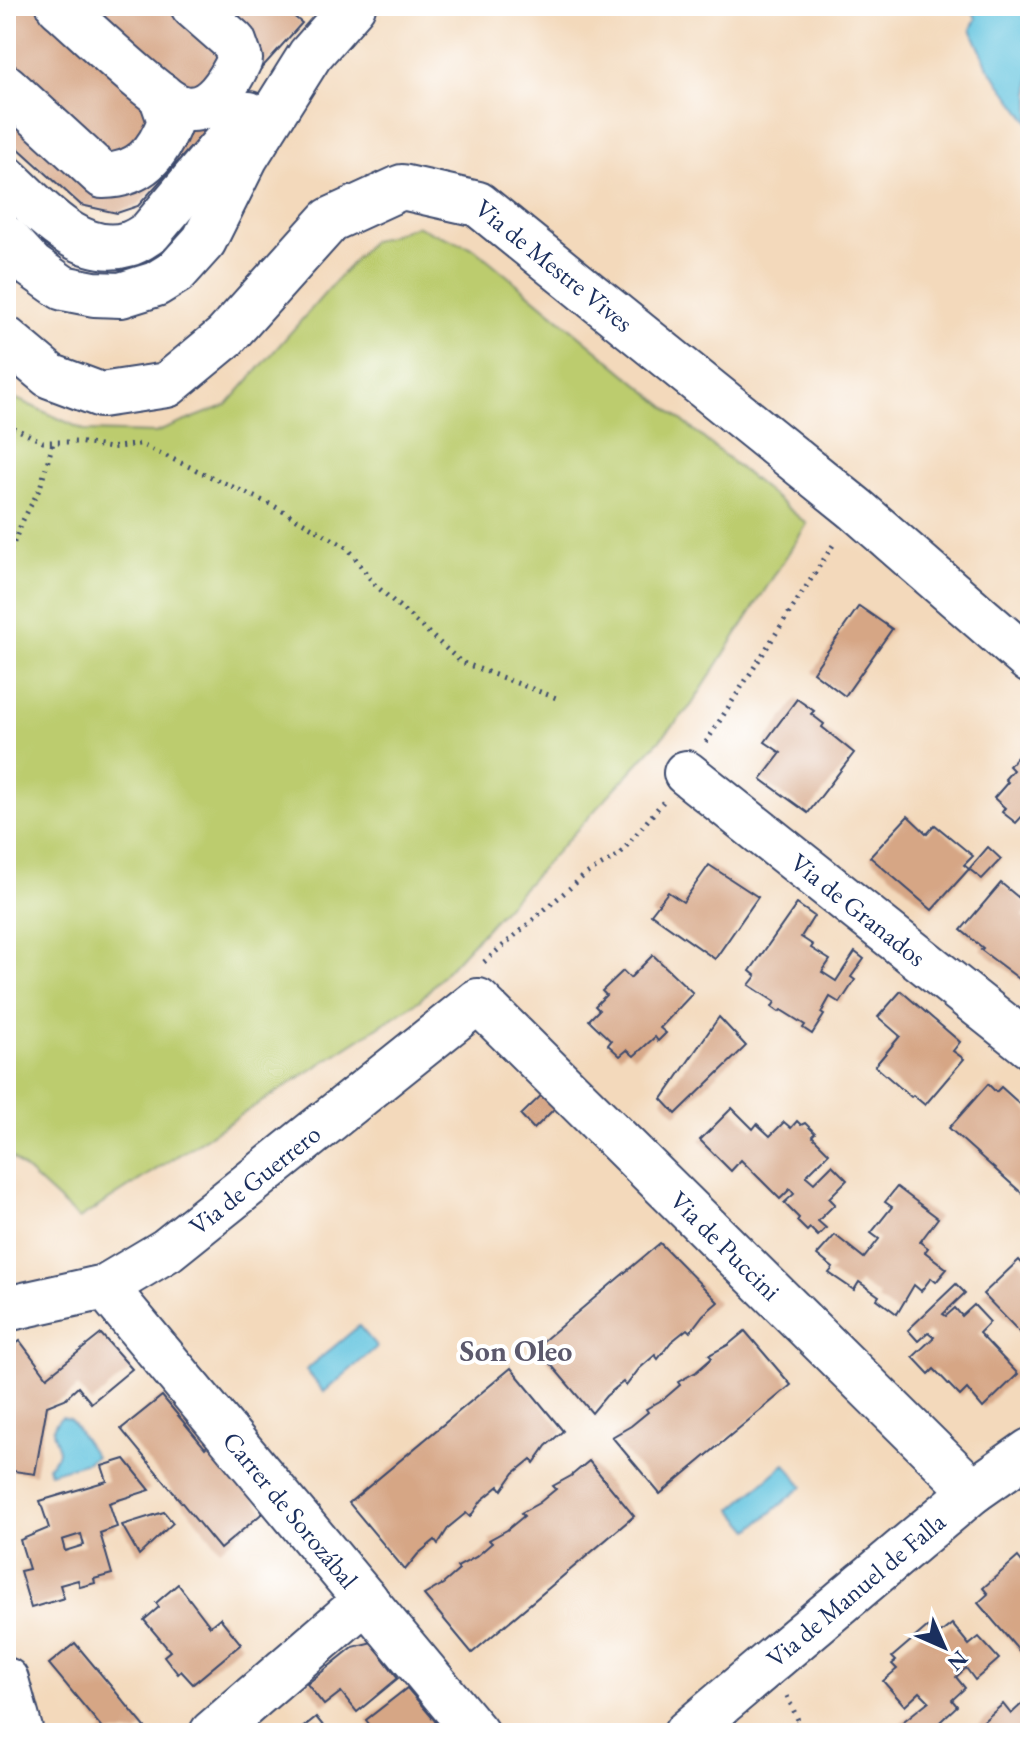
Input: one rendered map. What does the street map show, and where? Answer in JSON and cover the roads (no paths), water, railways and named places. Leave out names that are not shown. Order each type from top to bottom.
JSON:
[{"type":"street","points":[[59,6],[161,95],[182,108],[195,108],[216,97],[231,80],[240,59],[234,42],[193,6]]},
{"type":"street","points":[[6,238],[32,266],[63,288],[94,294],[121,295],[156,284],[177,271],[204,241],[246,157],[310,55],[353,6]]},
{"type":"street","points":[[6,178],[63,229],[80,240],[107,246],[129,244],[150,232],[292,64],[310,55]]},
{"type":"street","points":[[6,87],[103,176],[122,176],[153,153],[170,121],[161,95]]},
{"type":"street","name":"Via de Mestre Vives","points":[[6,339],[50,376],[101,395],[167,385],[225,337],[330,220],[402,187],[478,204],[856,509],[1030,661]]},
{"type":"street","name":"Via de Granados","points":[[686,773],[1030,1046]]},
{"type":"street","name":"Via de Guerrero","points":[[6,1309],[105,1287],[167,1250],[478,1001]]},
{"type":"street","name":"Via de Puccini","points":[[478,1001],[973,1491]]},
{"type":"street","name":"Carrer de Sorozábal","points":[[105,1287],[476,1733]]},
{"type":"street","name":"Via de Manuel de Falla","points":[[686,1733],[973,1491],[1030,1451]]},
{"type":"street","points":[[212,1733],[366,1600]]},
{"type":"street","points":[[6,1680],[21,1733]]},
{"type":"water","points":[[971,6],[1030,6],[1030,123],[988,67],[971,29],[976,19]]},
{"type":"water","points":[[359,1326],[377,1347],[324,1392],[306,1370]]},
{"type":"water","points":[[62,1417],[70,1419],[95,1456],[87,1462],[50,1473],[48,1466],[58,1450],[54,1427]]},
{"type":"water","points":[[785,1464],[803,1486],[750,1530],[732,1509]]},
{"type":"district","name":"Son Oleo","points":[[516,1350]]}]
